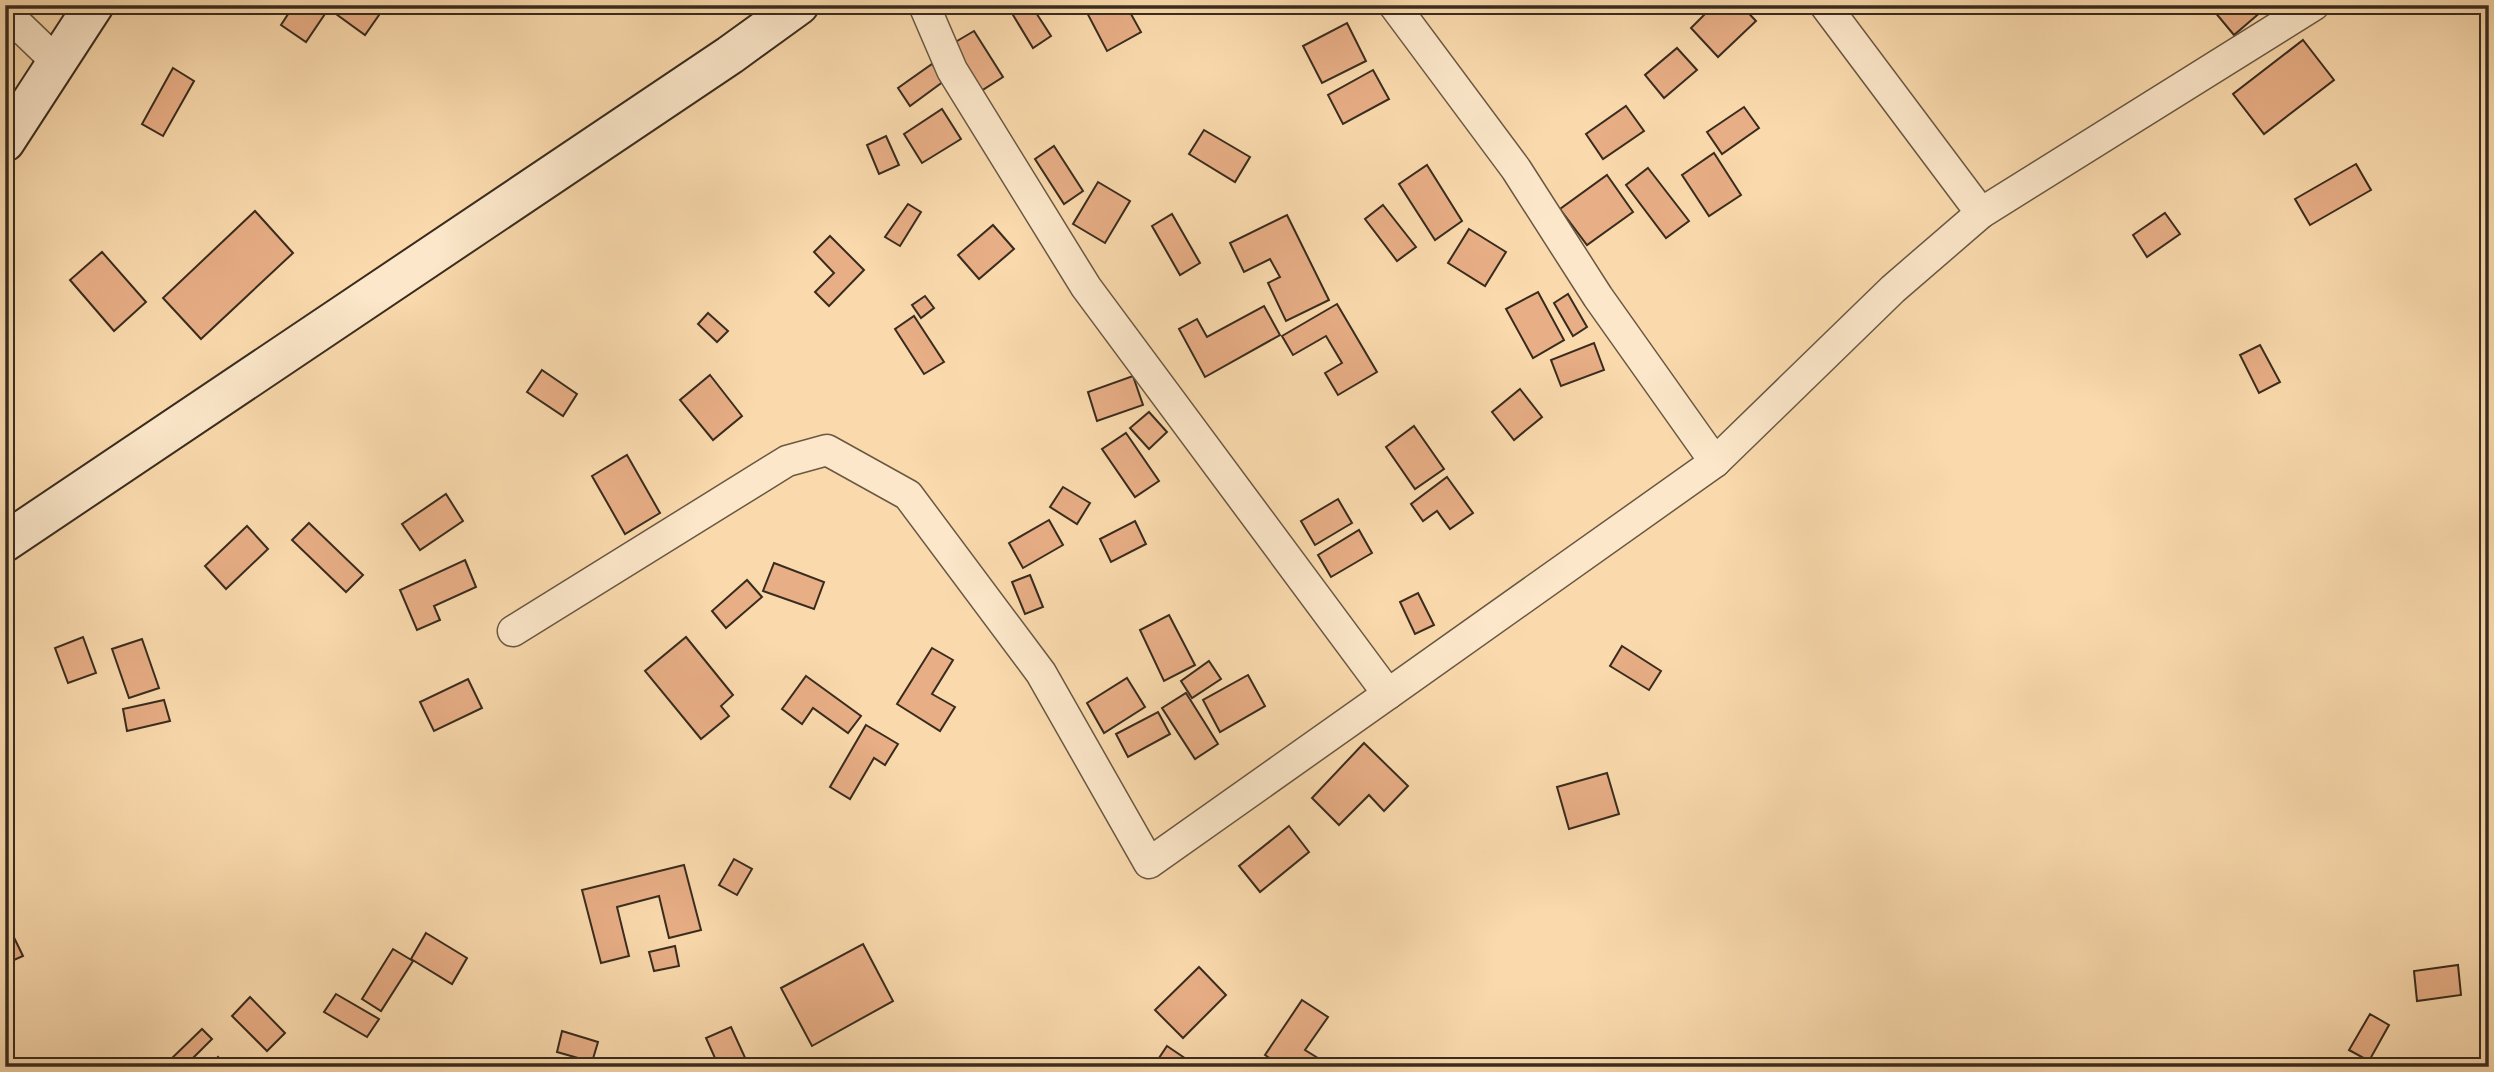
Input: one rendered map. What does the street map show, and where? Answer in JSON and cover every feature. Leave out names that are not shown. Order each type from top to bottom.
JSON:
[{"type":"street","points":[[5,142],[94,5]]},
{"type":"street","points":[[5,542],[719,62],[799,5]]},
{"type":"street","points":[[924,5],[952,69],[1086,287],[1388,694]]},
{"type":"street","points":[[1394,5],[1516,169],[1598,297],[1715,462]]},
{"type":"street","points":[[1825,5],[1980,213]]},
{"type":"street","points":[[513,631],[787,461],[827,450],[908,495],[1041,673],[1149,863],[1715,462],[1893,289],[1980,213],[2314,5]]},
{"type":"street","points":[[5,12],[57,62]]},
{"type":"building","points":[[294,5],[331,5],[306,42],[281,25]]},
{"type":"building","points":[[342,5],[386,5],[365,35],[336,14]]},
{"type":"building","points":[[1031,5],[1051,36],[1033,48],[1013,15]]},
{"type":"building","points":[[1083,5],[1126,5],[1141,32],[1107,51]]},
{"type":"building","points":[[1714,5],[1741,5],[1756,21],[1718,57],[1691,28]]},
{"type":"building","points":[[2209,5],[2256,5],[2262,11],[2234,35]]},
{"type":"building","points":[[1347,23],[1366,61],[1322,83],[1303,46]]},
{"type":"building","points":[[974,31],[1003,77],[981,91],[952,44]]},
{"type":"building","points":[[2303,40],[2334,80],[2264,134],[2233,94]]},
{"type":"building","points":[[1677,48],[1697,70],[1664,98],[1645,75]]},
{"type":"building","points":[[932,64],[944,81],[910,106],[898,88]]},
{"type":"building","points":[[173,68],[194,81],[163,136],[142,124]]},
{"type":"building","points":[[1373,70],[1389,99],[1343,124],[1328,95]]},
{"type":"building","points":[[1626,106],[1644,131],[1603,159],[1586,134]]},
{"type":"building","points":[[1744,107],[1759,128],[1722,154],[1707,132]]},
{"type":"building","points":[[942,109],[961,139],[922,163],[904,134]]},
{"type":"building","points":[[1204,130],[1250,157],[1235,182],[1189,154]]},
{"type":"building","points":[[886,136],[899,165],[879,174],[867,145]]},
{"type":"building","points":[[1054,146],[1083,191],[1064,204],[1035,159]]},
{"type":"building","points":[[1714,153],[1741,195],[1709,216],[1682,175]]},
{"type":"building","points":[[2356,164],[2371,190],[2310,225],[2295,199]]},
{"type":"building","points":[[1427,165],[1462,221],[1435,240],[1399,184]]},
{"type":"building","points":[[1648,168],[1689,221],[1666,238],[1626,185]]},
{"type":"building","points":[[1607,175],[1633,212],[1587,245],[1560,209]]},
{"type":"building","points":[[1098,182],[1130,201],[1105,243],[1073,224]]},
{"type":"building","points":[[908,204],[921,212],[900,246],[885,237]]},
{"type":"building","points":[[1383,205],[1416,247],[1397,261],[1365,219]]},
{"type":"building","points":[[255,211],[293,253],[201,339],[163,298]]},
{"type":"building","points":[[2165,213],[2180,234],[2147,257],[2133,235]]},
{"type":"building","points":[[1172,214],[1200,263],[1180,275],[1152,226]]},
{"type":"building","points":[[1287,215],[1329,300],[1286,321],[1268,283],[1280,277],[1270,259],[1244,272],[1230,243]]},
{"type":"building","points":[[993,225],[1014,249],[979,279],[958,255]]},
{"type":"building","points":[[1469,229],[1506,252],[1485,286],[1448,263]]},
{"type":"building","points":[[830,236],[864,270],[829,306],[815,292],[834,273],[814,252]]},
{"type":"building","points":[[102,252],[146,302],[114,331],[70,280]]},
{"type":"building","points":[[1538,292],[1564,340],[1533,358],[1506,309]]},
{"type":"building","points":[[1568,294],[1587,327],[1573,336],[1554,303]]},
{"type":"building","points":[[925,296],[934,308],[921,318],[912,305]]},
{"type":"building","points":[[1337,304],[1377,372],[1338,395],[1325,373],[1342,363],[1326,336],[1293,355],[1282,336]]},
{"type":"building","points":[[1264,306],[1280,335],[1205,377],[1179,329],[1197,319],[1207,337]]},
{"type":"building","points":[[708,313],[728,331],[717,342],[698,324]]},
{"type":"building","points":[[914,316],[944,362],[924,374],[895,329]]},
{"type":"building","points":[[1594,343],[1604,370],[1561,386],[1551,360]]},
{"type":"building","points":[[2260,345],[2280,382],[2259,393],[2240,355]]},
{"type":"building","points":[[542,370],[577,394],[563,416],[527,392]]},
{"type":"building","points":[[710,375],[742,416],[713,440],[680,400]]},
{"type":"building","points":[[1133,376],[1143,405],[1097,421],[1088,392]]},
{"type":"building","points":[[1520,389],[1542,417],[1514,440],[1492,412]]},
{"type":"building","points":[[1149,412],[1167,432],[1149,449],[1130,428]]},
{"type":"building","points":[[1414,426],[1444,469],[1415,489],[1386,447]]},
{"type":"building","points":[[1126,433],[1159,481],[1135,497],[1102,449]]},
{"type":"building","points":[[627,455],[660,513],[625,534],[592,476]]},
{"type":"building","points":[[1447,477],[1473,513],[1450,529],[1437,511],[1423,521],[1411,504]]},
{"type":"building","points":[[1063,487],[1090,503],[1077,524],[1050,507]]},
{"type":"building","points":[[446,494],[463,521],[420,550],[402,524]]},
{"type":"building","points":[[1338,499],[1352,523],[1315,545],[1301,521]]},
{"type":"building","points":[[1049,520],[1063,545],[1023,568],[1009,543]]},
{"type":"building","points":[[1135,521],[1146,544],[1111,562],[1100,539]]},
{"type":"building","points":[[309,523],[363,575],[346,592],[292,540]]},
{"type":"building","points":[[247,526],[268,549],[226,589],[205,566]]},
{"type":"building","points":[[1359,530],[1372,553],[1331,577],[1318,555]]},
{"type":"building","points":[[465,560],[476,587],[434,606],[440,620],[417,630],[400,590]]},
{"type":"building","points":[[774,563],[824,582],[814,609],[763,591]]},
{"type":"building","points":[[1030,575],[1043,607],[1025,614],[1012,582]]},
{"type":"building","points":[[747,580],[762,597],[726,628],[712,611]]},
{"type":"building","points":[[1418,593],[1434,625],[1415,634],[1400,602]]},
{"type":"building","points":[[1169,615],[1195,665],[1164,681],[1140,630]]},
{"type":"building","points":[[83,637],[96,673],[68,683],[55,648]]},
{"type":"building","points":[[686,637],[733,695],[721,706],[729,716],[701,739],[645,671]]},
{"type":"building","points":[[142,639],[159,688],[129,698],[112,649]]},
{"type":"building","points":[[1622,646],[1661,671],[1649,690],[1610,666]]},
{"type":"building","points":[[932,648],[953,660],[932,694],[955,707],[940,731],[897,704]]},
{"type":"building","points":[[1209,661],[1221,679],[1192,698],[1181,681]]},
{"type":"building","points":[[1248,675],[1265,706],[1220,732],[1203,700]]},
{"type":"building","points":[[806,676],[861,716],[848,733],[813,708],[802,724],[782,709]]},
{"type":"building","points":[[1127,678],[1145,707],[1104,733],[1087,703]]},
{"type":"building","points":[[468,679],[482,708],[434,731],[420,702]]},
{"type":"building","points":[[1186,693],[1218,744],[1195,759],[1162,708]]},
{"type":"building","points":[[164,700],[170,721],[127,731],[123,709]]},
{"type":"building","points":[[1158,712],[1170,734],[1128,757],[1116,734]]},
{"type":"building","points":[[866,725],[898,744],[885,765],[874,758],[850,799],[830,787]]},
{"type":"building","points":[[1364,743],[1408,786],[1384,811],[1369,795],[1339,825],[1312,798]]},
{"type":"building","points":[[1607,773],[1619,814],[1569,829],[1557,787]]},
{"type":"building","points":[[1289,826],[1309,852],[1260,892],[1239,866]]},
{"type":"building","points":[[734,859],[752,869],[737,895],[719,885]]},
{"type":"building","points":[[684,865],[701,930],[669,938],[659,896],[617,907],[629,956],[601,963],[582,890]]},
{"type":"building","points":[[5,919],[23,956],[5,964]]},
{"type":"building","points":[[426,933],[467,958],[452,984],[411,959]]},
{"type":"building","points":[[863,944],[893,1001],[812,1046],[781,988]]},
{"type":"building","points":[[675,946],[679,966],[654,971],[649,952]]},
{"type":"building","points":[[393,949],[413,961],[381,1011],[362,999]]},
{"type":"building","points":[[2458,965],[2461,995],[2417,1001],[2414,971]]},
{"type":"building","points":[[1199,967],[1226,995],[1183,1038],[1155,1010]]},
{"type":"building","points":[[336,994],[379,1019],[367,1037],[324,1012]]},
{"type":"building","points":[[250,997],[285,1033],[267,1051],[232,1016]]},
{"type":"building","points":[[1302,1000],[1328,1017],[1305,1050],[1326,1063],[1323,1067],[1283,1067],[1265,1055]]},
{"type":"building","points":[[2370,1014],[2389,1025],[2369,1061],[2349,1050]]},
{"type":"building","points":[[731,1027],[747,1062],[736,1067],[719,1067],[706,1038]]},
{"type":"building","points":[[202,1029],[212,1039],[184,1067],[178,1067],[171,1059]]},
{"type":"building","points":[[562,1031],[598,1042],[592,1062],[557,1052]]},
{"type":"building","points":[[1167,1046],[1198,1067],[1153,1067]]},
{"type":"building","points":[[218,1057],[229,1067],[210,1067]]}]
